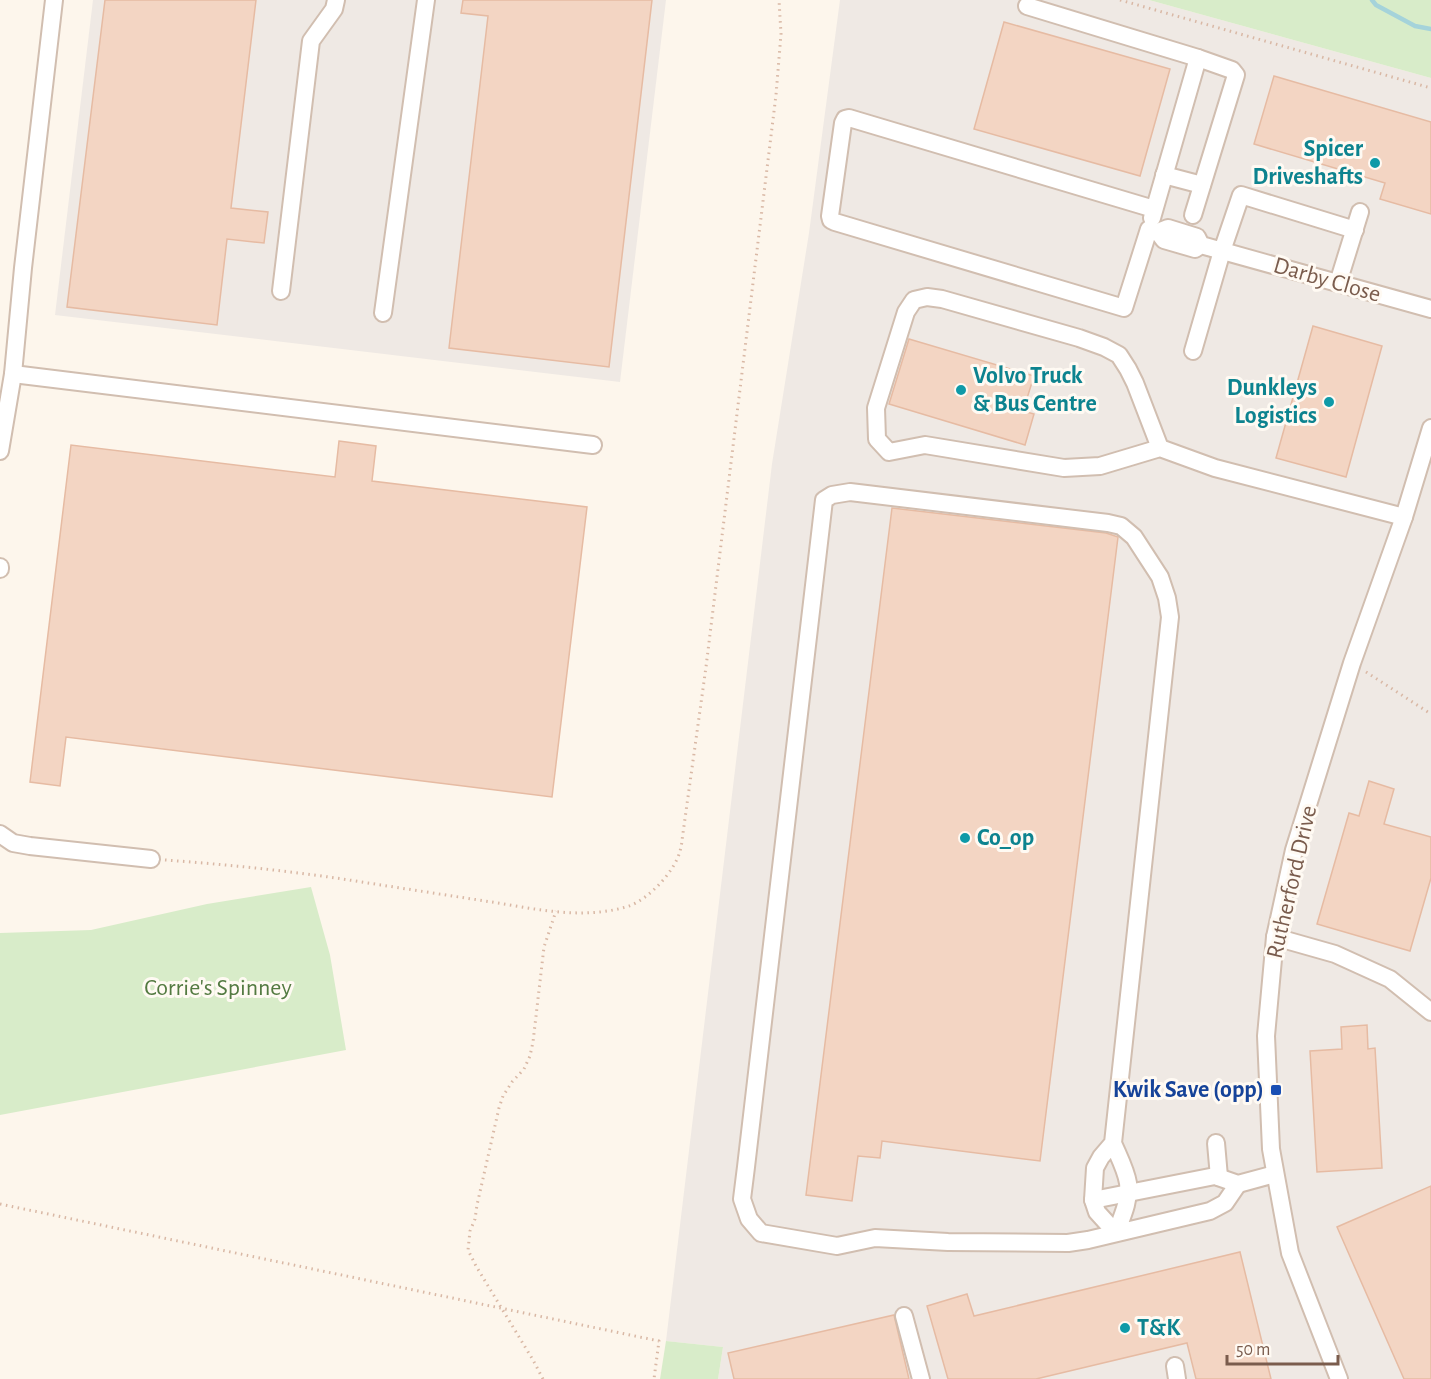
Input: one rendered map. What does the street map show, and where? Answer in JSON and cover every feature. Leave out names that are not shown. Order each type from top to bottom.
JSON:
[{"type":"street","points":[[0,451],[13,374],[54,0]]},
{"type":"street","points":[[281,291],[311,41],[333,9],[336,0]]},
{"type":"street","points":[[383,313],[426,0]]},
{"type":"street","points":[[1027,6],[1232,69],[1236,75],[1193,215]]},
{"type":"street","points":[[1154,210],[849,118],[843,123],[830,216],[835,222],[1124,308],[1154,231],[1154,210],[1198,58]]},
{"type":"street","points":[[1164,175],[1202,185]]},
{"type":"street","points":[[1193,351],[1241,195],[1355,230]]},
{"type":"street","points":[[1338,283],[1360,212]]},
{"type":"street","name":"Darby Close","points":[[1154,231],[1164,240],[1195,249],[1201,245],[1431,309]]},
{"type":"street","points":[[1160,448],[1135,383],[1119,355],[1079,338],[942,299],[927,297],[914,300],[906,312],[876,408],[877,439],[889,452],[925,445],[1064,468],[1100,466],[1160,448],[1215,468],[1404,517]]},
{"type":"street","points":[[13,374],[593,445]]},
{"type":"street","name":"Rutherford Drive","points":[[1339,1379],[1290,1253],[1271,1149],[1266,1036],[1275,937],[1294,850],[1352,663],[1404,517],[1431,428]]},
{"type":"street","points":[[1116,1233],[1124,1212],[1128,1181],[1113,1143],[1170,617],[1160,577],[1134,537],[1121,526],[850,492],[832,495],[824,500],[747,1155],[742,1199],[749,1219],[762,1233],[837,1246],[875,1238],[948,1242],[1068,1243],[1138,1229],[1210,1211],[1225,1203],[1238,1184]]},
{"type":"street","points":[[0,834],[13,843],[30,846],[151,859]]},
{"type":"street","points":[[1275,937],[1335,954],[1390,979],[1431,1012]]},
{"type":"street","points":[[1113,1143],[1095,1168],[1093,1200],[1098,1212],[1116,1233]]},
{"type":"street","points":[[1216,1143],[1219,1177]]},
{"type":"street","points":[[1093,1200],[1215,1176],[1238,1184],[1275,1174]]},
{"type":"street","points":[[904,1316],[921,1379]]},
{"type":"path","points":[[151,859],[219,864],[325,877],[578,914],[631,905],[648,895],[672,868],[680,852],[706,667],[776,95],[781,34],[779,0]]},
{"type":"path","points":[[1120,0],[1431,88]]},
{"type":"path","points":[[1352,663],[1431,714]]},
{"type":"path","points":[[543,1379],[468,1250],[470,1231],[475,1219],[499,1108],[503,1096],[524,1069],[530,1056],[544,947],[556,911]]},
{"type":"path","points":[[0,1204],[659,1341],[654,1379]]},
{"type":"shaded area","points":[[93,0],[666,0],[620,382],[55,315]]},
{"type":"shaded area","points":[[840,0],[1149,0],[1431,78],[1431,1379],[718,1379],[723,1347],[666,1341],[772,464],[809,233]]},
{"type":"green space","points":[[1149,0],[1431,0],[1431,78]]},
{"type":"green space","name":"Corrie's Spinney","points":[[311,887],[330,955],[346,1050],[0,1115],[0,933],[91,930],[207,904]]},
{"type":"green space","points":[[666,1341],[723,1347],[718,1379],[660,1379]]},
{"type":"building","points":[[105,0],[256,0],[231,208],[268,212],[264,243],[227,239],[217,325],[67,307]]},
{"type":"building","points":[[463,0],[652,0],[609,367],[449,348],[488,16],[461,13]]},
{"type":"building","points":[[1004,22],[1170,69],[1140,176],[974,129]]},
{"type":"building","name":"Spicer Driveshafts","points":[[1274,76],[1431,122],[1431,214],[1380,199],[1385,183],[1254,144]]},
{"type":"building","name":"Dunkleys Logistics","points":[[1313,326],[1382,346],[1346,477],[1276,458]]},
{"type":"building","name":"Volvo Truck & Bus Centre","points":[[909,339],[1034,376],[1023,411],[1034,414],[1025,445],[889,404]]},
{"type":"building","points":[[339,441],[376,446],[372,481],[587,507],[552,797],[66,737],[60,786],[30,782],[71,445],[335,477]]},
{"type":"building","name":"Co_op","points":[[892,508],[1106,533],[1118,537],[1040,1161],[882,1141],[880,1158],[858,1156],[852,1201],[806,1195]]},
{"type":"building","points":[[1369,781],[1394,789],[1384,824],[1431,837],[1431,878],[1410,951],[1317,924],[1349,813],[1359,816]]},
{"type":"building","points":[[1367,1025],[1368,1049],[1375,1048],[1382,1168],[1317,1172],[1310,1051],[1342,1049],[1341,1027]]},
{"type":"building","points":[[1431,1186],[1431,1379],[1404,1379],[1337,1227]]},
{"type":"building","name":"T&K","points":[[1240,1252],[1271,1379],[1196,1379],[1187,1343],[1036,1379],[948,1379],[927,1306],[967,1294],[974,1316]]},
{"type":"building","points":[[894,1315],[909,1379],[734,1379],[728,1353]]},
{"type":"waterway","points":[[1372,0],[1376,5],[1415,26],[1431,29]]},
{"type":"place","name":"Spicer Driveshafts","points":[[1375,163]]},
{"type":"place","name":"Volvo Truck & Bus Centre","points":[[961,390]]},
{"type":"place","name":"Dunkleys Logistics","points":[[1329,402]]},
{"type":"place","name":"Co_op","points":[[965,838]]},
{"type":"place","name":"Kwik Save (opp)","points":[[1276,1090]]},
{"type":"place","name":"T&K","points":[[1125,1328]]}]
